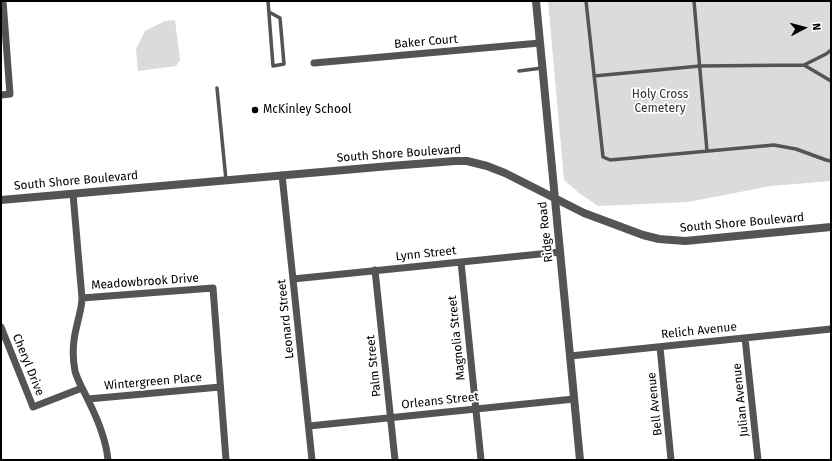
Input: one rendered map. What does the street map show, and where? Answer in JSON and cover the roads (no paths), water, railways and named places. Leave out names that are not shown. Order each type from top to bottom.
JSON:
[{"type":"street","points":[[1,95],[10,94],[3,1]]},
{"type":"street","name":"Ridge Road","points":[[536,1],[580,460]]},
{"type":"street","name":"Baker Court","points":[[314,63],[540,43]]},
{"type":"street","name":"South Shore Boulevard","points":[[1,200],[282,175],[467,161],[506,173],[584,213],[643,235],[660,239],[676,241],[831,227]]},
{"type":"street","name":"Leonard Street","points":[[282,175],[312,460]]},
{"type":"street","name":"Meadowbrook Drive","points":[[73,194],[82,298],[213,288],[226,460]]},
{"type":"street","name":"Lynn Street","points":[[293,279],[560,252]]},
{"type":"street","name":"Magnolia Street","points":[[461,262],[480,460]]},
{"type":"street","name":"Palm Street","points":[[376,270],[395,460]]},
{"type":"street","points":[[82,298],[82,306],[74,338],[76,372],[103,436],[107,448],[108,460]]},
{"type":"street","name":"Cheryl Drive","points":[[1,328],[33,407],[82,388]]},
{"type":"street","name":"Relich Avenue","points":[[570,356],[831,329]]},
{"type":"street","name":"Julian Avenue","points":[[745,338],[758,460]]},
{"type":"street","name":"Bell Avenue","points":[[660,347],[672,460]]},
{"type":"street","name":"Wintergreen Place","points":[[88,399],[220,387]]},
{"type":"street","name":"Orleans Street","points":[[309,426],[574,399]]},
{"type":"lane","points":[[268,1],[273,66],[284,64],[280,18],[269,12]]},
{"type":"lane","points":[[586,1],[602,157],[610,160],[774,145],[796,149],[831,161]]},
{"type":"lane","points":[[694,1],[707,151]]},
{"type":"lane","points":[[594,76],[700,66],[804,65],[831,50]]},
{"type":"lane","points":[[804,65],[831,81]]},
{"type":"lane","points":[[519,71],[542,68]]},
{"type":"lane","points":[[218,88],[226,180]]},
{"type":"place","name":"McKinley School","points":[[255,110]]},
{"type":"park label","name":"Holy Cross Cemetery","points":[[660,102]]}]
